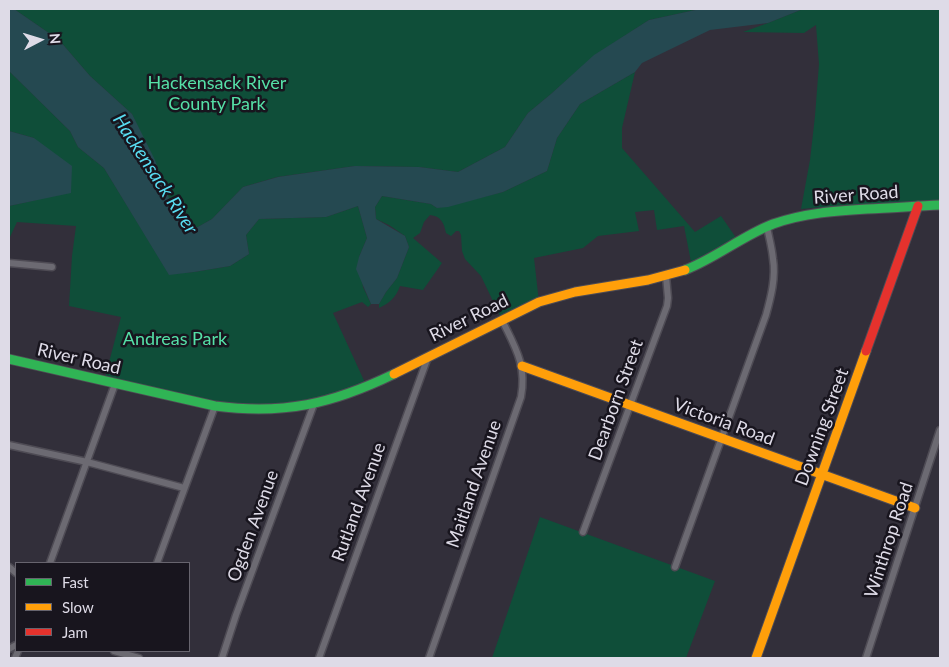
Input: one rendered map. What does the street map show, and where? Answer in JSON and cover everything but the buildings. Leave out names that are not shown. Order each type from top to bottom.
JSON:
[{"type":"main road","name":"River Road","points":[[9,359],[215,406],[263,410],[314,404],[368,387],[533,304],[564,294],[647,281],[686,270],[704,262],[748,236],[786,220],[823,212],[940,205]]},
{"type":"main road","name":"Downing Street","points":[[756,658],[918,206]]},
{"type":"main road","name":"Victoria Road","points":[[522,366],[915,508]]},
{"type":"street","points":[[675,567],[766,315],[770,300],[774,260],[767,227]]},
{"type":"street","points":[[9,263],[52,267]]},
{"type":"street","name":"Dearborn Street","points":[[582,532],[631,406],[667,306],[666,276]]},
{"type":"street","name":"Maitland Avenue","points":[[429,658],[521,397],[523,386],[522,366],[519,355],[502,320]]},
{"type":"street","name":"Rutland Avenue","points":[[318,658],[428,357]]},
{"type":"street","points":[[50,562],[115,384]]},
{"type":"street","name":"Ogden Avenue","points":[[222,658],[314,404]]},
{"type":"street","points":[[157,562],[215,406]]},
{"type":"street","name":"Winthrop Road","points":[[866,658],[940,430]]},
{"type":"street","points":[[9,445],[87,462],[184,488]]},
{"type":"street","points":[[124,654],[139,658]]},
{"type":"green space","name":"Hackensack River County Park","points":[[14,9],[700,9],[649,20],[595,55],[528,113],[505,147],[458,172],[419,167],[355,166],[277,177],[243,187],[212,219],[196,228],[189,227],[176,217],[132,114],[90,76],[59,40]]},
{"type":"green space","points":[[803,9],[940,9],[940,205],[823,212],[822,207],[801,209],[810,160],[815,116],[819,64],[816,25],[804,33],[743,32]]},
{"type":"green space","name":"Andreas Park","points":[[9,71],[70,131],[78,147],[104,168],[169,274],[230,266],[249,254],[246,235],[259,219],[326,217],[358,206],[367,238],[359,257],[363,287],[371,304],[368,307],[362,302],[333,313],[367,387],[314,404],[238,409],[104,381],[121,317],[69,306],[76,226],[17,222],[9,239],[9,206],[36,200],[34,138],[9,131]]},
{"type":"green space","points":[[635,72],[622,128],[622,148],[695,232],[721,216],[739,242],[692,267],[684,226],[657,230],[654,210],[635,212],[639,231],[598,236],[583,248],[534,258],[539,302],[502,320],[481,276],[465,259],[459,231],[456,231],[451,236],[446,233],[443,223],[439,218],[430,215],[424,222],[420,233],[413,238],[442,263],[423,290],[400,286],[392,299],[379,308],[379,304],[386,292],[397,278],[409,247],[405,236],[376,219],[375,207],[382,196],[431,204],[437,208],[503,192],[547,171],[557,138],[580,104]]},
{"type":"green space","points":[[540,517],[715,581],[686,658],[492,658]]},
{"type":"water","name":"Hackensack River","points":[[9,9],[14,9],[59,40],[90,76],[132,114],[155,160],[176,217],[189,227],[196,228],[212,219],[243,187],[278,177],[355,166],[419,167],[458,172],[505,147],[528,113],[594,55],[649,20],[700,9],[803,9],[768,23],[710,30],[642,63],[635,72],[580,104],[557,138],[547,171],[503,192],[448,207],[437,208],[431,204],[382,196],[375,207],[376,219],[405,236],[409,247],[397,278],[379,304],[371,304],[356,269],[367,238],[358,206],[326,217],[259,219],[246,235],[249,254],[230,266],[169,275],[104,168],[78,147],[70,131],[9,71]]},
{"type":"water","points":[[9,131],[34,138],[72,166],[71,193],[9,206]]},
{"type":"traffic: fast","points":[[685,270],[762,229],[796,217],[843,211],[940,205]]},
{"type":"traffic: fast","points":[[9,359],[215,406],[263,409],[286,408],[328,400],[350,393],[394,374]]},
{"type":"traffic: slow","points":[[394,374],[539,302],[575,292],[648,280],[685,270]]},
{"type":"traffic: slow","points":[[756,658],[866,351]]},
{"type":"traffic: slow","points":[[522,366],[915,508]]},
{"type":"traffic: jam","points":[[866,351],[918,206]]}]
